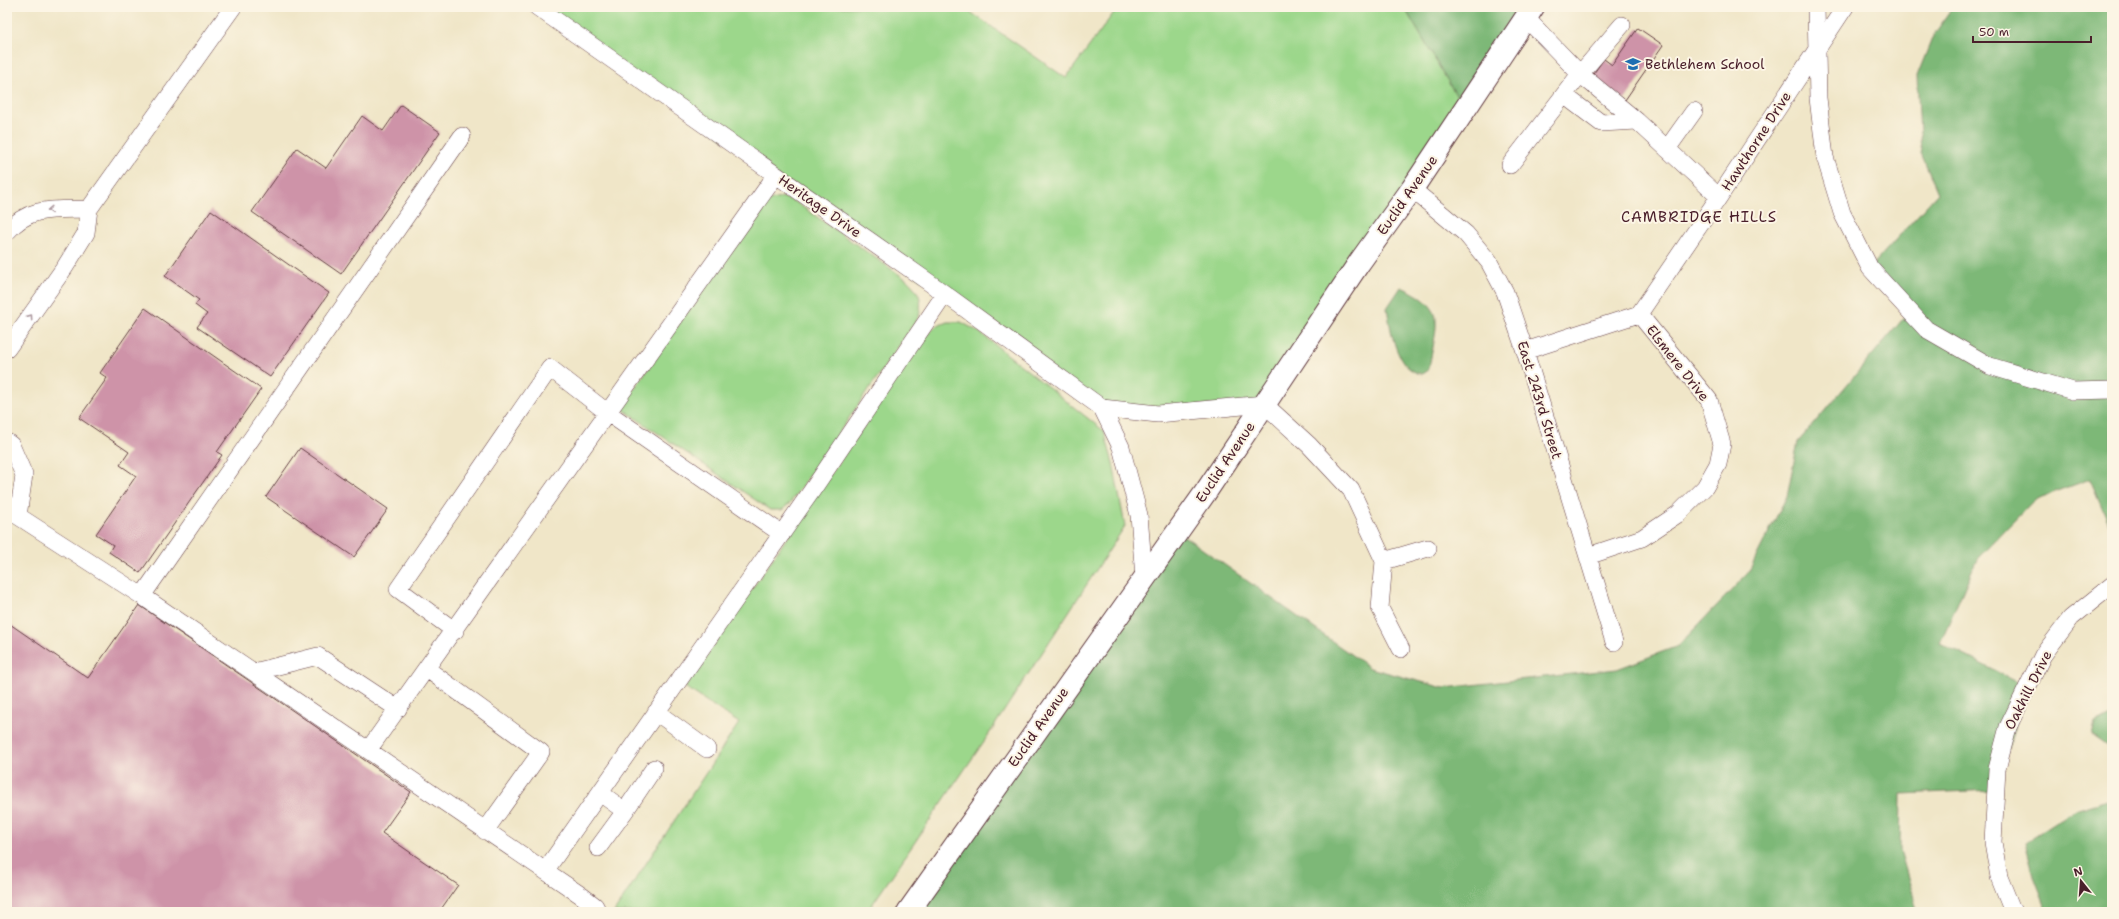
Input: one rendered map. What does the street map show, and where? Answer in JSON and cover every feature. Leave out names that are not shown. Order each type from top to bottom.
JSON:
[{"type":"main road","name":"Euclid Avenue","points":[[908,912],[1144,577],[1264,404],[1359,262],[1412,190],[1530,12]]},
{"type":"street","points":[[7,349],[65,267],[86,233],[89,209],[233,7]]},
{"type":"street","name":"Heritage Drive","points":[[537,7],[945,294],[1102,408],[1121,447],[1139,515],[1144,577]]},
{"type":"street","points":[[1816,7],[1818,98],[1825,157],[1842,213],[1870,268],[1926,329],[1990,366],[2073,391],[2112,390]]},
{"type":"street","name":"Hawthorne Drive","points":[[1639,314],[1719,197],[1845,7]]},
{"type":"street","points":[[1530,12],[1580,74],[1637,121],[1719,197]]},
{"type":"street","points":[[1510,166],[1580,74],[1622,24]]},
{"type":"street","points":[[1564,95],[1601,123],[1637,121]]},
{"type":"street","points":[[1667,149],[1694,111]]},
{"type":"street","points":[[142,596],[462,136]]},
{"type":"street","points":[[370,749],[455,631],[776,175]]},
{"type":"street","name":"East 243rd Street","points":[[1412,190],[1466,234],[1489,262],[1505,292],[1526,351],[1614,642]]},
{"type":"street","points":[[7,232],[17,220],[43,210],[89,209]]},
{"type":"street","points":[[545,871],[782,534],[945,294]]},
{"type":"street","points":[[1526,351],[1639,314]]},
{"type":"street","name":"Elsmere Drive","points":[[1588,556],[1642,538],[1678,514],[1705,487],[1718,464],[1722,444],[1709,400],[1639,314]]},
{"type":"street","points":[[455,631],[398,589],[550,368],[608,412],[782,534]]},
{"type":"street","points":[[1264,404],[1309,445],[1351,490],[1384,561],[1380,608],[1401,649]]},
{"type":"street","name":"Heritage Drive","points":[[1102,408],[1158,414],[1264,404]]},
{"type":"street","points":[[7,442],[11,445],[24,475],[18,516],[142,596],[370,749],[485,831],[582,896],[595,906],[598,912]]},
{"type":"street","points":[[1384,561],[1428,548]]},
{"type":"street","name":"Oakhill Drive","points":[[2013,912],[1999,877],[1993,842],[1997,769],[2008,727],[2043,655],[2071,618],[2112,585]]},
{"type":"street","points":[[254,672],[318,656],[398,709]]},
{"type":"street","points":[[427,669],[542,752],[485,831]]},
{"type":"street","points":[[656,712],[707,749]]},
{"type":"street","points":[[598,848],[654,768]]},
{"type":"street","points":[[600,793],[625,811]]},
{"type":"green space","points":[[537,7],[963,7],[1066,78],[1118,7],[1404,7],[1465,110],[1264,404],[1102,408]]},
{"type":"green space","points":[[1404,7],[1533,7],[1465,110]]},
{"type":"green space","points":[[1953,7],[2112,7],[2112,531],[2090,479],[2034,500],[1977,559],[1940,643],[2027,687],[1995,790],[1901,794],[1900,850],[1918,912],[908,912],[1177,531],[1370,668],[1444,688],[1617,669],[1678,646],[1748,573],[1787,496],[1798,442],[1909,312],[1870,268],[1938,193],[1921,153],[1917,76],[1933,36]]},
{"type":"green space","points":[[783,197],[797,203],[907,280],[918,293],[920,305],[919,317],[790,503],[782,510],[770,510],[621,408],[762,203]]},
{"type":"green space","points":[[1401,287],[1423,299],[1432,308],[1435,314],[1436,331],[1429,369],[1422,374],[1413,371],[1400,357],[1390,327],[1387,308]]},
{"type":"green space","points":[[947,322],[961,322],[979,332],[1104,431],[1113,463],[1125,526],[989,734],[867,912],[614,912],[739,723],[685,687],[920,343],[935,327]]},
{"type":"green space","points":[[2112,715],[2112,749],[2092,735],[2095,724]]},
{"type":"green space","points":[[2112,799],[2112,912],[2048,912],[2035,879],[2025,842],[2075,810]]},
{"type":"building","points":[[1638,28],[1663,45],[1625,100],[1591,77],[1604,59],[1612,65]]},
{"type":"building","points":[[401,105],[440,132],[341,274],[252,212],[297,148],[326,168],[362,116],[383,131]]},
{"type":"building","points":[[211,210],[329,293],[270,377],[197,327],[207,314],[195,305],[199,300],[165,276]]},
{"type":"building","points":[[145,308],[261,389],[217,452],[222,455],[140,573],[109,552],[113,545],[96,534],[136,476],[120,465],[129,452],[79,418],[107,378],[100,373]]},
{"type":"building","points":[[300,448],[388,509],[354,557],[266,497]]},
{"type":"building","points":[[139,605],[411,792],[382,833],[458,885],[439,912],[7,912],[7,622],[88,678]]},
{"type":"place","name":"Bethlehem School","points":[[1633,64]]},
{"type":"district","name":"CAMBRIDGE HILLS","points":[[1699,217]]}]
